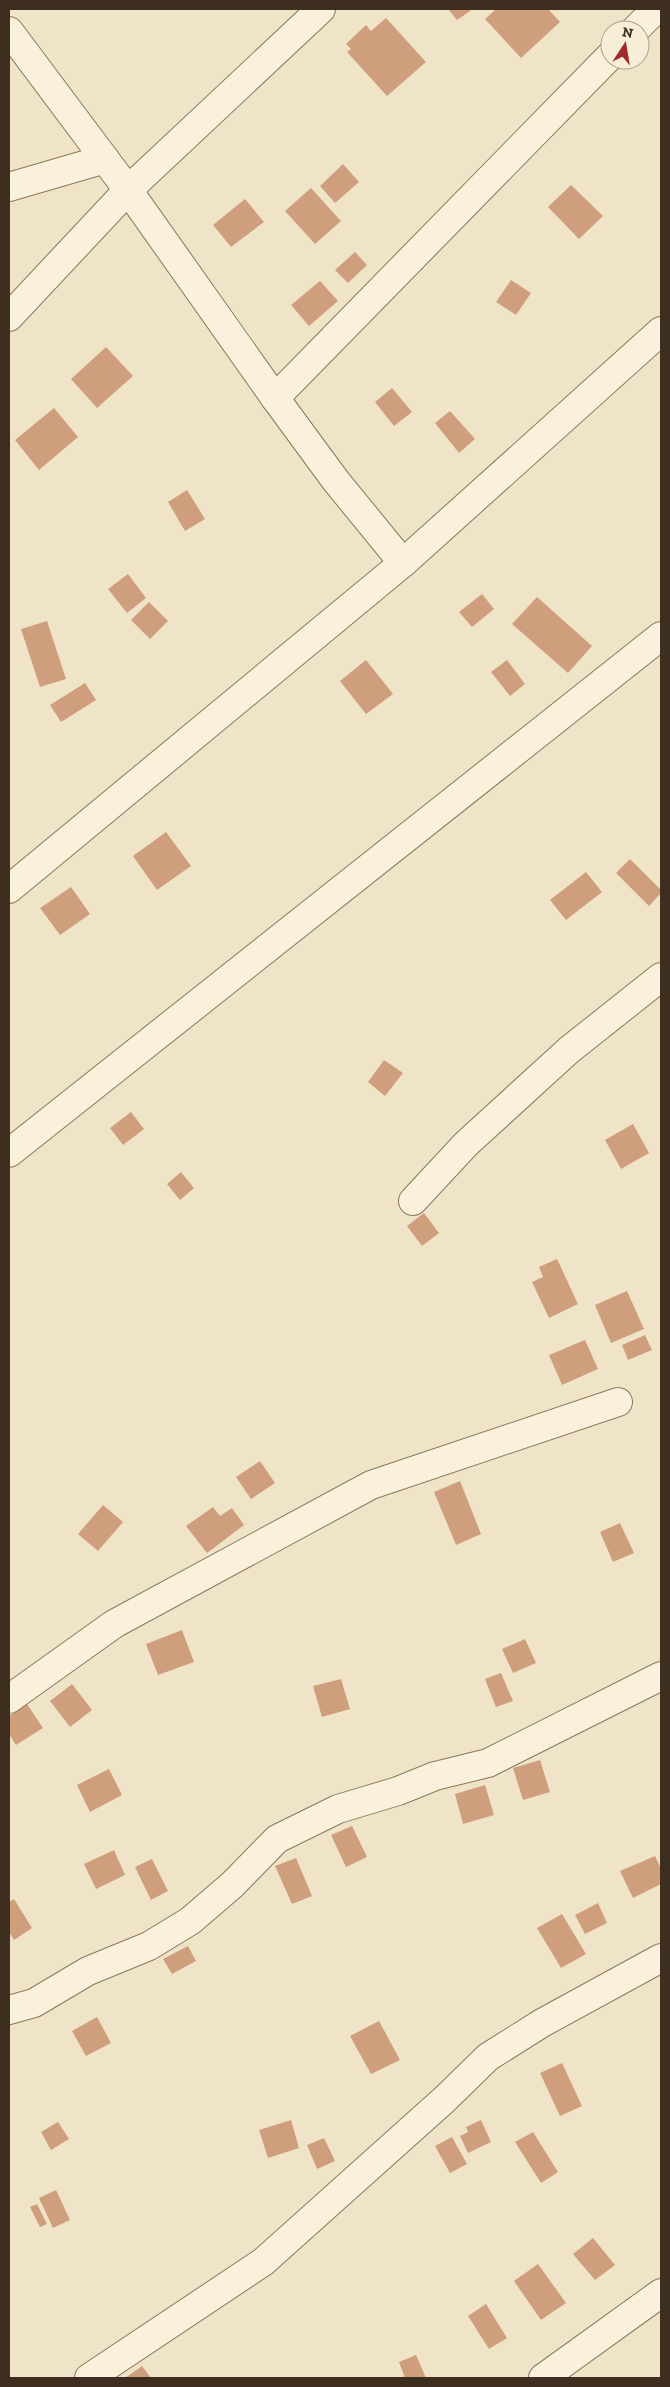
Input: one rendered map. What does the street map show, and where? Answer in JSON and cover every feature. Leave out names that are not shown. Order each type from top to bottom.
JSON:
[{"type":"street","points":[[9,316],[128,190],[321,9]]},
{"type":"street","points":[[645,20],[656,9]]},
{"type":"street","points":[[9,31],[128,190],[274,398],[336,481],[402,563]]},
{"type":"street","points":[[274,398],[600,66]]},
{"type":"street","points":[[9,187],[105,160]]},
{"type":"street","points":[[9,889],[402,563],[661,331]]},
{"type":"street","points":[[9,1153],[661,636]]},
{"type":"street","points":[[413,1201],[466,1144],[569,1050],[661,977]]},
{"type":"street","points":[[9,1698],[114,1624],[371,1485],[618,1402]]},
{"type":"street","points":[[9,2010],[34,2003],[88,1971],[149,1946],[190,1921],[232,1885],[277,1839],[338,1809],[398,1791],[435,1776],[488,1764],[661,1676]]},
{"type":"street","points":[[89,2378],[263,2262],[438,2106],[488,2058],[542,2023],[661,1958]]},
{"type":"street","points":[[543,2378],[661,2293]]},
{"type":"building","points":[[448,9],[473,9],[457,20]]},
{"type":"building","points":[[496,9],[548,9],[560,22],[521,58],[485,19]]},
{"type":"building","points":[[386,18],[426,62],[387,96],[347,52],[351,49],[346,44],[366,25],[371,31]]},
{"type":"building","points":[[343,164],[359,182],[335,203],[320,186]]},
{"type":"building","points":[[571,185],[603,216],[579,239],[548,207]]},
{"type":"building","points":[[311,188],[341,221],[315,244],[285,211]]},
{"type":"building","points":[[245,199],[264,222],[231,247],[213,225]]},
{"type":"building","points":[[355,252],[367,265],[348,283],[335,270]]},
{"type":"building","points":[[511,280],[531,293],[516,315],[496,302]]},
{"type":"building","points":[[320,281],[338,301],[309,326],[291,305]]},
{"type":"building","points":[[106,347],[133,376],[97,408],[71,379]]},
{"type":"building","points":[[392,388],[412,412],[394,426],[375,402]]},
{"type":"building","points":[[54,408],[78,437],[39,470],[15,440]]},
{"type":"building","points":[[450,411],[475,439],[459,453],[435,423]]},
{"type":"building","points":[[187,490],[205,519],[185,531],[168,502]]},
{"type":"building","points":[[128,574],[146,598],[127,613],[108,589]]},
{"type":"building","points":[[482,594],[494,609],[472,627],[459,612]]},
{"type":"building","points":[[537,597],[592,646],[568,673],[512,624]]},
{"type":"building","points":[[149,602],[168,621],[150,639],[131,620]]},
{"type":"building","points":[[47,621],[66,679],[40,687],[21,629]]},
{"type":"building","points":[[366,660],[393,694],[366,714],[340,681]]},
{"type":"building","points":[[507,660],[525,684],[510,696],[491,672]]},
{"type":"building","points":[[85,683],[96,700],[61,722],[50,705]]},
{"type":"building","points":[[166,832],[191,866],[157,890],[133,856]]},
{"type":"building","points":[[630,859],[661,890],[661,893],[649,906],[616,873]]},
{"type":"building","points":[[586,872],[602,892],[566,920],[550,900]]},
{"type":"building","points":[[71,887],[90,914],[60,935],[40,908]]},
{"type":"building","points":[[384,1060],[403,1073],[385,1096],[368,1082]]},
{"type":"building","points":[[131,1112],[144,1129],[123,1145],[110,1128]]},
{"type":"building","points":[[633,1124],[649,1153],[621,1169],[605,1140]]},
{"type":"building","points":[[181,1172],[194,1188],[180,1200],[167,1184]]},
{"type":"building","points":[[424,1213],[439,1233],[422,1246],[407,1226]]},
{"type":"building","points":[[557,1259],[578,1304],[549,1318],[532,1282],[543,1277],[539,1267]]},
{"type":"building","points":[[627,1291],[644,1329],[611,1343],[595,1305]]},
{"type":"building","points":[[645,1335],[652,1350],[628,1360],[622,1345]]},
{"type":"building","points":[[585,1340],[598,1369],[562,1385],[549,1355]]},
{"type":"building","points":[[260,1461],[275,1483],[251,1499],[236,1477]]},
{"type":"building","points":[[460,1481],[481,1534],[456,1545],[434,1492]]},
{"type":"building","points":[[103,1505],[123,1522],[98,1551],[78,1534]]},
{"type":"building","points":[[213,1507],[220,1516],[232,1508],[244,1525],[207,1553],[186,1526]]},
{"type":"building","points":[[620,1523],[634,1553],[613,1562],[600,1532]]},
{"type":"building","points":[[182,1630],[194,1662],[158,1675],[146,1644]]},
{"type":"building","points":[[525,1639],[536,1663],[513,1673],[502,1649]]},
{"type":"building","points":[[501,1673],[513,1701],[496,1707],[485,1679]]},
{"type":"building","points":[[341,1679],[350,1709],[322,1717],[313,1686]]},
{"type":"building","points":[[72,1684],[92,1710],[70,1727],[50,1701]]},
{"type":"building","points":[[27,1704],[43,1728],[16,1745],[9,1734],[9,1716]]},
{"type":"building","points":[[540,1760],[550,1792],[523,1800],[513,1768]]},
{"type":"building","points":[[109,1769],[122,1795],[90,1812],[77,1785]]},
{"type":"building","points":[[485,1785],[494,1815],[463,1824],[455,1794]]},
{"type":"building","points":[[352,1826],[367,1857],[346,1867],[331,1835]]},
{"type":"building","points":[[114,1850],[125,1875],[96,1889],[84,1864]]},
{"type":"building","points":[[655,1856],[661,1869],[661,1884],[633,1898],[620,1871]]},
{"type":"building","points":[[296,1858],[312,1896],[292,1904],[275,1866]]},
{"type":"building","points":[[152,1859],[168,1891],[151,1900],[135,1867]]},
{"type":"building","points":[[14,1899],[32,1928],[14,1940],[9,1932],[9,1902]]},
{"type":"building","points":[[598,1903],[607,1923],[585,1934],[575,1915]]},
{"type":"building","points":[[562,1914],[586,1954],[561,1968],[537,1928]]},
{"type":"building","points":[[188,1946],[196,1961],[172,1974],[163,1959]]},
{"type":"building","points":[[97,2017],[111,2043],[86,2056],[72,2031]]},
{"type":"building","points":[[379,2021],[400,2060],[371,2074],[350,2036]]},
{"type":"building","points":[[562,2063],[582,2106],[560,2116],[540,2073]]},
{"type":"building","points":[[291,2120],[299,2148],[268,2158],[259,2130]]},
{"type":"building","points":[[481,2120],[491,2142],[468,2153],[460,2136],[468,2132],[466,2127]]},
{"type":"building","points":[[58,2122],[69,2139],[51,2150],[41,2132]]},
{"type":"building","points":[[533,2132],[558,2172],[541,2183],[515,2142]]},
{"type":"building","points":[[452,2137],[467,2164],[450,2173],[435,2146]]},
{"type":"building","points":[[324,2138],[335,2161],[317,2169],[307,2145]]},
{"type":"building","points":[[56,2190],[70,2220],[53,2228],[39,2198]]},
{"type":"building","points":[[37,2204],[47,2224],[40,2227],[30,2207]]},
{"type":"building","points":[[593,2238],[615,2265],[595,2280],[573,2254]]},
{"type":"building","points":[[538,2264],[566,2303],[541,2320],[514,2281]]},
{"type":"building","points":[[486,2304],[507,2338],[489,2349],[468,2316]]},
{"type":"building","points":[[416,2355],[426,2378],[405,2378],[399,2362]]},
{"type":"building","points":[[142,2366],[151,2378],[125,2378]]}]
